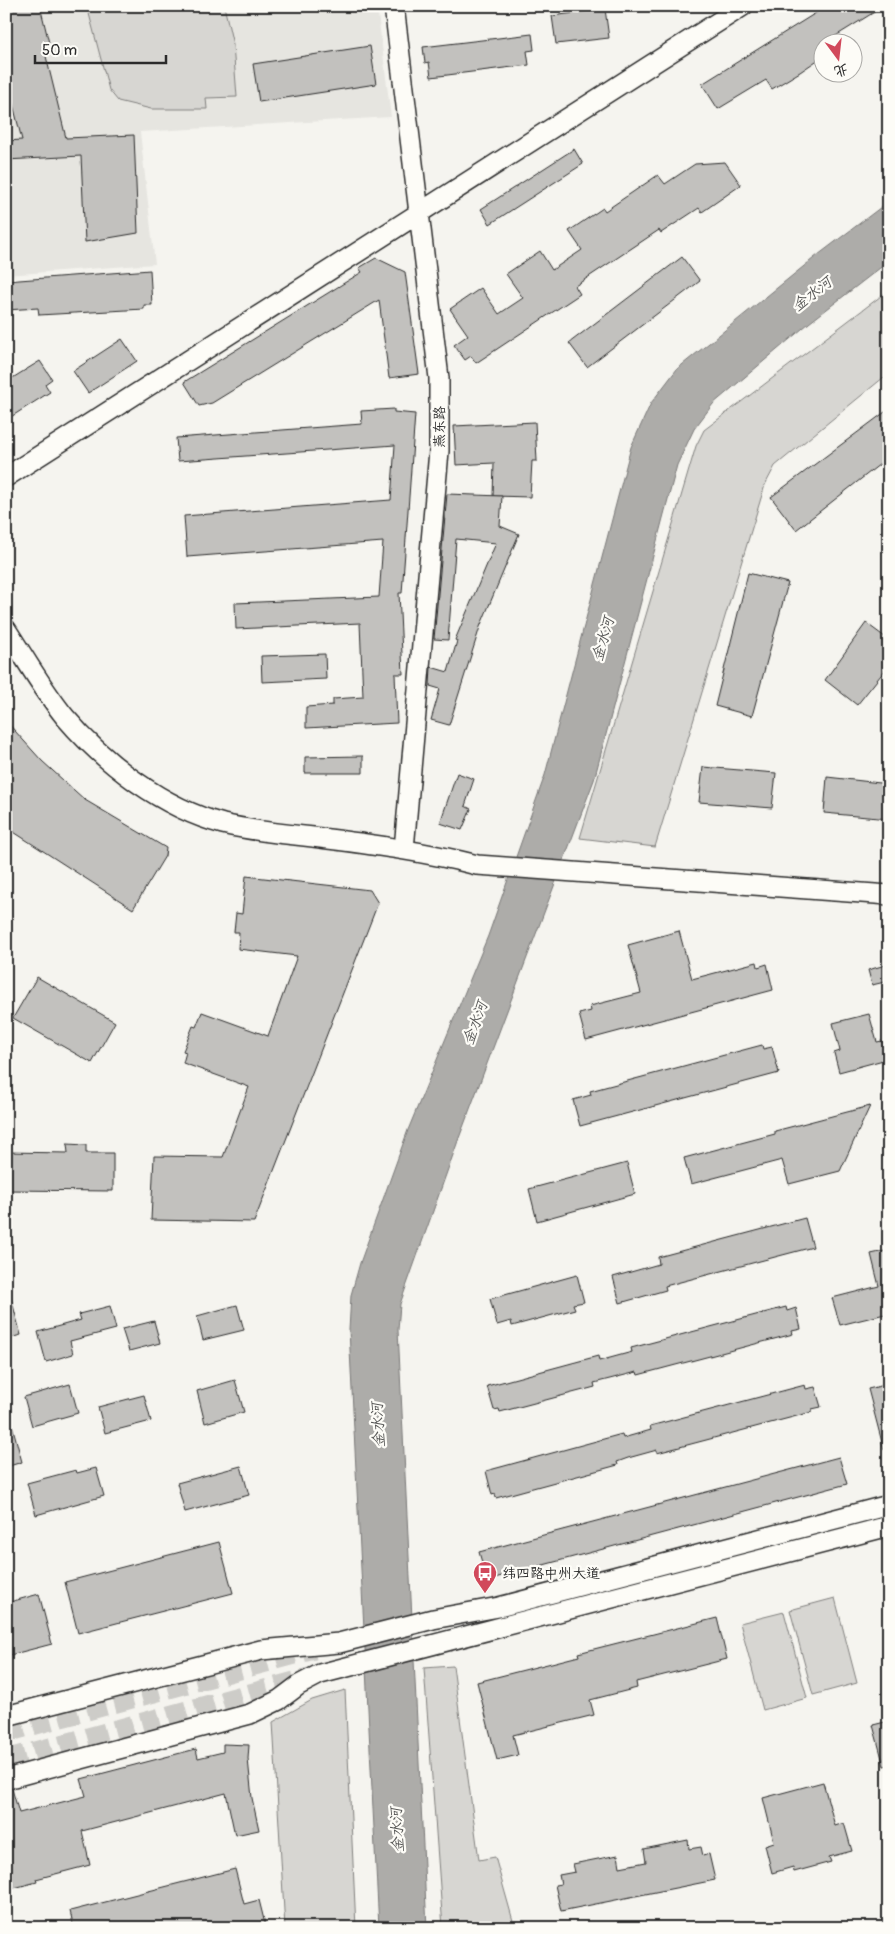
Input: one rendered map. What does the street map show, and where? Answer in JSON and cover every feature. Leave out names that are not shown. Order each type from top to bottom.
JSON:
[{"type":"street","name":"燕东路","points":[[394,6],[439,378],[438,451],[404,849]]},
{"type":"street","points":[[6,478],[743,6]]},
{"type":"street","points":[[6,629],[65,717],[113,763],[142,787],[172,804],[223,824],[259,831],[436,854],[477,865],[889,895]]},
{"type":"street","points":[[6,1716],[261,1650],[339,1643],[433,1619],[499,1606],[889,1505]]},
{"type":"street","points":[[6,1779],[250,1714],[279,1700],[299,1685],[320,1674],[889,1526]]},
{"type":"shaded area","points":[[6,6],[377,6],[391,117],[140,132],[155,264],[6,275],[6,140],[13,139],[6,110]]},
{"type":"shaded area","points":[[87,6],[224,6],[233,45],[237,97],[206,98],[207,109],[151,109],[118,101],[109,90]]},
{"type":"shaded area","points":[[889,290],[889,373],[775,466],[765,485],[655,847],[580,838],[696,446],[704,430]]},
{"type":"shaded area","points":[[835,1598],[857,1683],[813,1695],[790,1610]]},
{"type":"shaded area","points":[[784,1612],[807,1698],[763,1710],[740,1623]]},
{"type":"shaded area","points":[[453,1666],[479,1860],[495,1857],[515,1928],[443,1928],[424,1668]]},
{"type":"shaded area","points":[[345,1690],[356,1928],[285,1928],[273,1722],[312,1700]]},
{"type":"water","name":"金水河","points":[[889,201],[889,261],[809,323],[713,404],[694,429],[677,465],[594,780],[459,1138],[400,1304],[398,1330],[427,1928],[379,1928],[349,1330],[351,1295],[360,1263],[408,1130],[488,936],[545,775],[631,447],[651,403],[677,369],[814,258]]},
{"type":"building","points":[[6,6],[40,6],[49,43],[43,44],[66,138],[134,135],[138,233],[85,242],[81,156],[6,160],[6,141],[22,140],[6,77]]},
{"type":"building","points":[[827,6],[884,6],[842,32],[812,32],[812,64],[772,89],[766,80],[718,109],[702,84]]},
{"type":"building","points":[[605,9],[609,38],[556,44],[552,16]]},
{"type":"building","points":[[532,34],[534,50],[527,51],[529,65],[431,77],[429,62],[425,63],[423,47]]},
{"type":"building","points":[[370,46],[376,84],[259,102],[253,64]]},
{"type":"building","points":[[574,149],[583,164],[490,224],[481,209]]},
{"type":"building","points":[[725,162],[741,185],[702,212],[699,208],[661,233],[659,230],[575,286],[580,294],[476,363],[471,356],[465,360],[454,345],[468,335],[450,309],[481,288],[499,314],[523,298],[506,274],[540,251],[552,270],[582,250],[569,231],[603,208],[605,211],[658,175],[665,184],[695,164]]},
{"type":"building","points":[[682,257],[700,281],[587,367],[569,343]]},
{"type":"building","points":[[376,258],[405,272],[419,374],[389,378],[379,300],[212,403],[199,406],[184,382],[362,272],[359,268]]},
{"type":"building","points":[[150,270],[152,305],[144,305],[144,309],[39,315],[38,308],[6,310],[6,281]]},
{"type":"building","points":[[122,339],[137,361],[88,393],[73,371]]},
{"type":"building","points":[[40,361],[52,379],[45,384],[50,392],[6,420],[6,382]]},
{"type":"building","points":[[394,409],[394,412],[415,414],[402,593],[399,593],[403,674],[395,674],[397,723],[306,728],[306,707],[333,705],[333,699],[363,697],[360,623],[236,629],[235,603],[379,597],[383,542],[187,557],[184,516],[391,500],[395,445],[178,461],[176,438],[362,424],[361,411]]},
{"type":"building","points":[[889,409],[889,457],[796,530],[771,497]]},
{"type":"building","points":[[535,422],[537,461],[532,461],[530,497],[493,496],[494,463],[456,465],[454,426]]},
{"type":"building","points":[[447,494],[502,496],[500,526],[519,534],[480,627],[449,725],[431,720],[440,689],[430,686],[431,667],[448,672],[457,641],[455,640],[496,543],[456,539],[448,640],[434,639]]},
{"type":"building","points":[[748,573],[788,583],[752,716],[715,706]]},
{"type":"building","points":[[866,623],[889,640],[889,665],[857,705],[825,680]]},
{"type":"building","points":[[325,654],[326,679],[262,682],[261,656]]},
{"type":"building","points":[[6,721],[42,761],[85,800],[166,848],[165,856],[133,909],[6,827]]},
{"type":"building","points":[[363,756],[363,773],[305,773],[305,757]]},
{"type":"building","points":[[703,767],[776,773],[772,808],[699,802]]},
{"type":"building","points":[[457,773],[474,779],[465,806],[471,809],[462,830],[440,823]]},
{"type":"building","points":[[827,777],[889,784],[889,819],[824,813]]},
{"type":"building","points":[[246,876],[370,890],[378,903],[254,1222],[151,1220],[154,1156],[223,1157],[249,1087],[183,1063],[186,1052],[183,1051],[193,1026],[196,1027],[202,1012],[268,1036],[297,956],[238,949],[239,932],[234,932],[236,913],[242,914]]},
{"type":"building","points":[[679,931],[692,979],[757,962],[758,967],[767,964],[773,990],[586,1040],[579,1014],[591,1011],[590,1006],[641,993],[628,945]]},
{"type":"building","points":[[889,964],[889,981],[872,985],[868,970]]},
{"type":"building","points":[[37,977],[115,1022],[92,1063],[13,1018]]},
{"type":"building","points":[[869,1014],[877,1042],[882,1041],[887,1059],[839,1072],[834,1053],[840,1051],[833,1023]]},
{"type":"building","points":[[762,1045],[763,1049],[772,1047],[779,1073],[580,1126],[573,1100],[591,1095],[590,1091]]},
{"type":"building","points":[[870,1106],[840,1171],[789,1184],[782,1160],[691,1184],[684,1158],[775,1134],[775,1131]]},
{"type":"building","points":[[67,1144],[86,1145],[86,1153],[113,1153],[113,1191],[6,1190],[6,1152],[68,1153]]},
{"type":"building","points":[[627,1163],[635,1194],[537,1221],[529,1189]]},
{"type":"building","points":[[805,1218],[813,1247],[665,1286],[666,1290],[620,1303],[613,1277],[659,1264],[658,1257]]},
{"type":"building","points":[[889,1250],[889,1313],[840,1325],[832,1298],[879,1286],[871,1254]]},
{"type":"building","points":[[577,1275],[584,1302],[573,1304],[575,1309],[512,1326],[511,1321],[497,1325],[490,1299]]},
{"type":"building","points":[[6,1298],[11,1298],[21,1335],[6,1339]]},
{"type":"building","points":[[237,1305],[244,1330],[203,1340],[197,1316]]},
{"type":"building","points":[[110,1306],[116,1329],[70,1341],[73,1354],[46,1362],[38,1332],[81,1320],[79,1314]]},
{"type":"building","points":[[786,1307],[787,1311],[796,1308],[801,1329],[792,1331],[793,1334],[638,1375],[637,1372],[594,1383],[595,1387],[500,1412],[499,1409],[494,1410],[487,1386],[598,1356],[599,1361],[632,1352],[631,1348]]},
{"type":"building","points":[[154,1321],[160,1343],[129,1351],[122,1329]]},
{"type":"building","points":[[235,1380],[244,1412],[205,1423],[197,1391]]},
{"type":"building","points":[[70,1384],[78,1413],[32,1426],[24,1397]]},
{"type":"building","points":[[889,1384],[889,1449],[884,1450],[868,1389]]},
{"type":"building","points":[[805,1385],[806,1389],[815,1387],[821,1407],[812,1409],[812,1412],[657,1453],[657,1450],[617,1462],[618,1465],[496,1498],[495,1494],[492,1495],[486,1471],[622,1434],[623,1438],[651,1430],[650,1426]]},
{"type":"building","points":[[144,1395],[151,1421],[105,1433],[98,1407]]},
{"type":"building","points":[[6,1421],[11,1421],[22,1462],[6,1467]]},
{"type":"building","points":[[839,1457],[847,1484],[487,1580],[479,1552]]},
{"type":"building","points":[[241,1466],[249,1495],[185,1512],[177,1483]]},
{"type":"building","points":[[96,1468],[104,1496],[36,1515],[27,1483],[76,1470],[77,1473]]},
{"type":"building","points":[[219,1542],[233,1593],[78,1633],[65,1582]]},
{"type":"building","points":[[39,1594],[52,1644],[6,1656],[6,1603]]},
{"type":"building","points":[[717,1618],[727,1659],[636,1682],[637,1688],[590,1700],[594,1715],[513,1735],[518,1755],[497,1760],[477,1682],[579,1656],[578,1653]]},
{"type":"building","points":[[889,1721],[889,1765],[884,1766],[873,1725]]},
{"type":"building","points":[[223,1744],[249,1745],[248,1759],[252,1798],[259,1830],[235,1835],[226,1793],[82,1831],[90,1865],[36,1879],[37,1882],[6,1890],[6,1790],[12,1789],[19,1813],[86,1796],[81,1779],[196,1749],[198,1758],[223,1752]]},
{"type":"building","points":[[823,1782],[835,1826],[844,1823],[852,1851],[829,1857],[831,1862],[794,1872],[793,1867],[772,1873],[765,1845],[774,1842],[763,1798]]},
{"type":"building","points":[[688,1840],[689,1849],[701,1847],[703,1856],[709,1854],[715,1880],[561,1911],[555,1885],[561,1884],[559,1875],[575,1872],[573,1864],[618,1855],[620,1867],[646,1862],[644,1849]]},
{"type":"building","points":[[235,1869],[244,1904],[259,1900],[266,1928],[74,1928],[70,1911]]},
{"type":"tunnel","points":[[6,1733],[314,1650]]},
{"type":"tunnel","points":[[6,1759],[309,1677]]},
{"type":"place","name":"纬四路中州大道","points":[[485,1594]]}]
